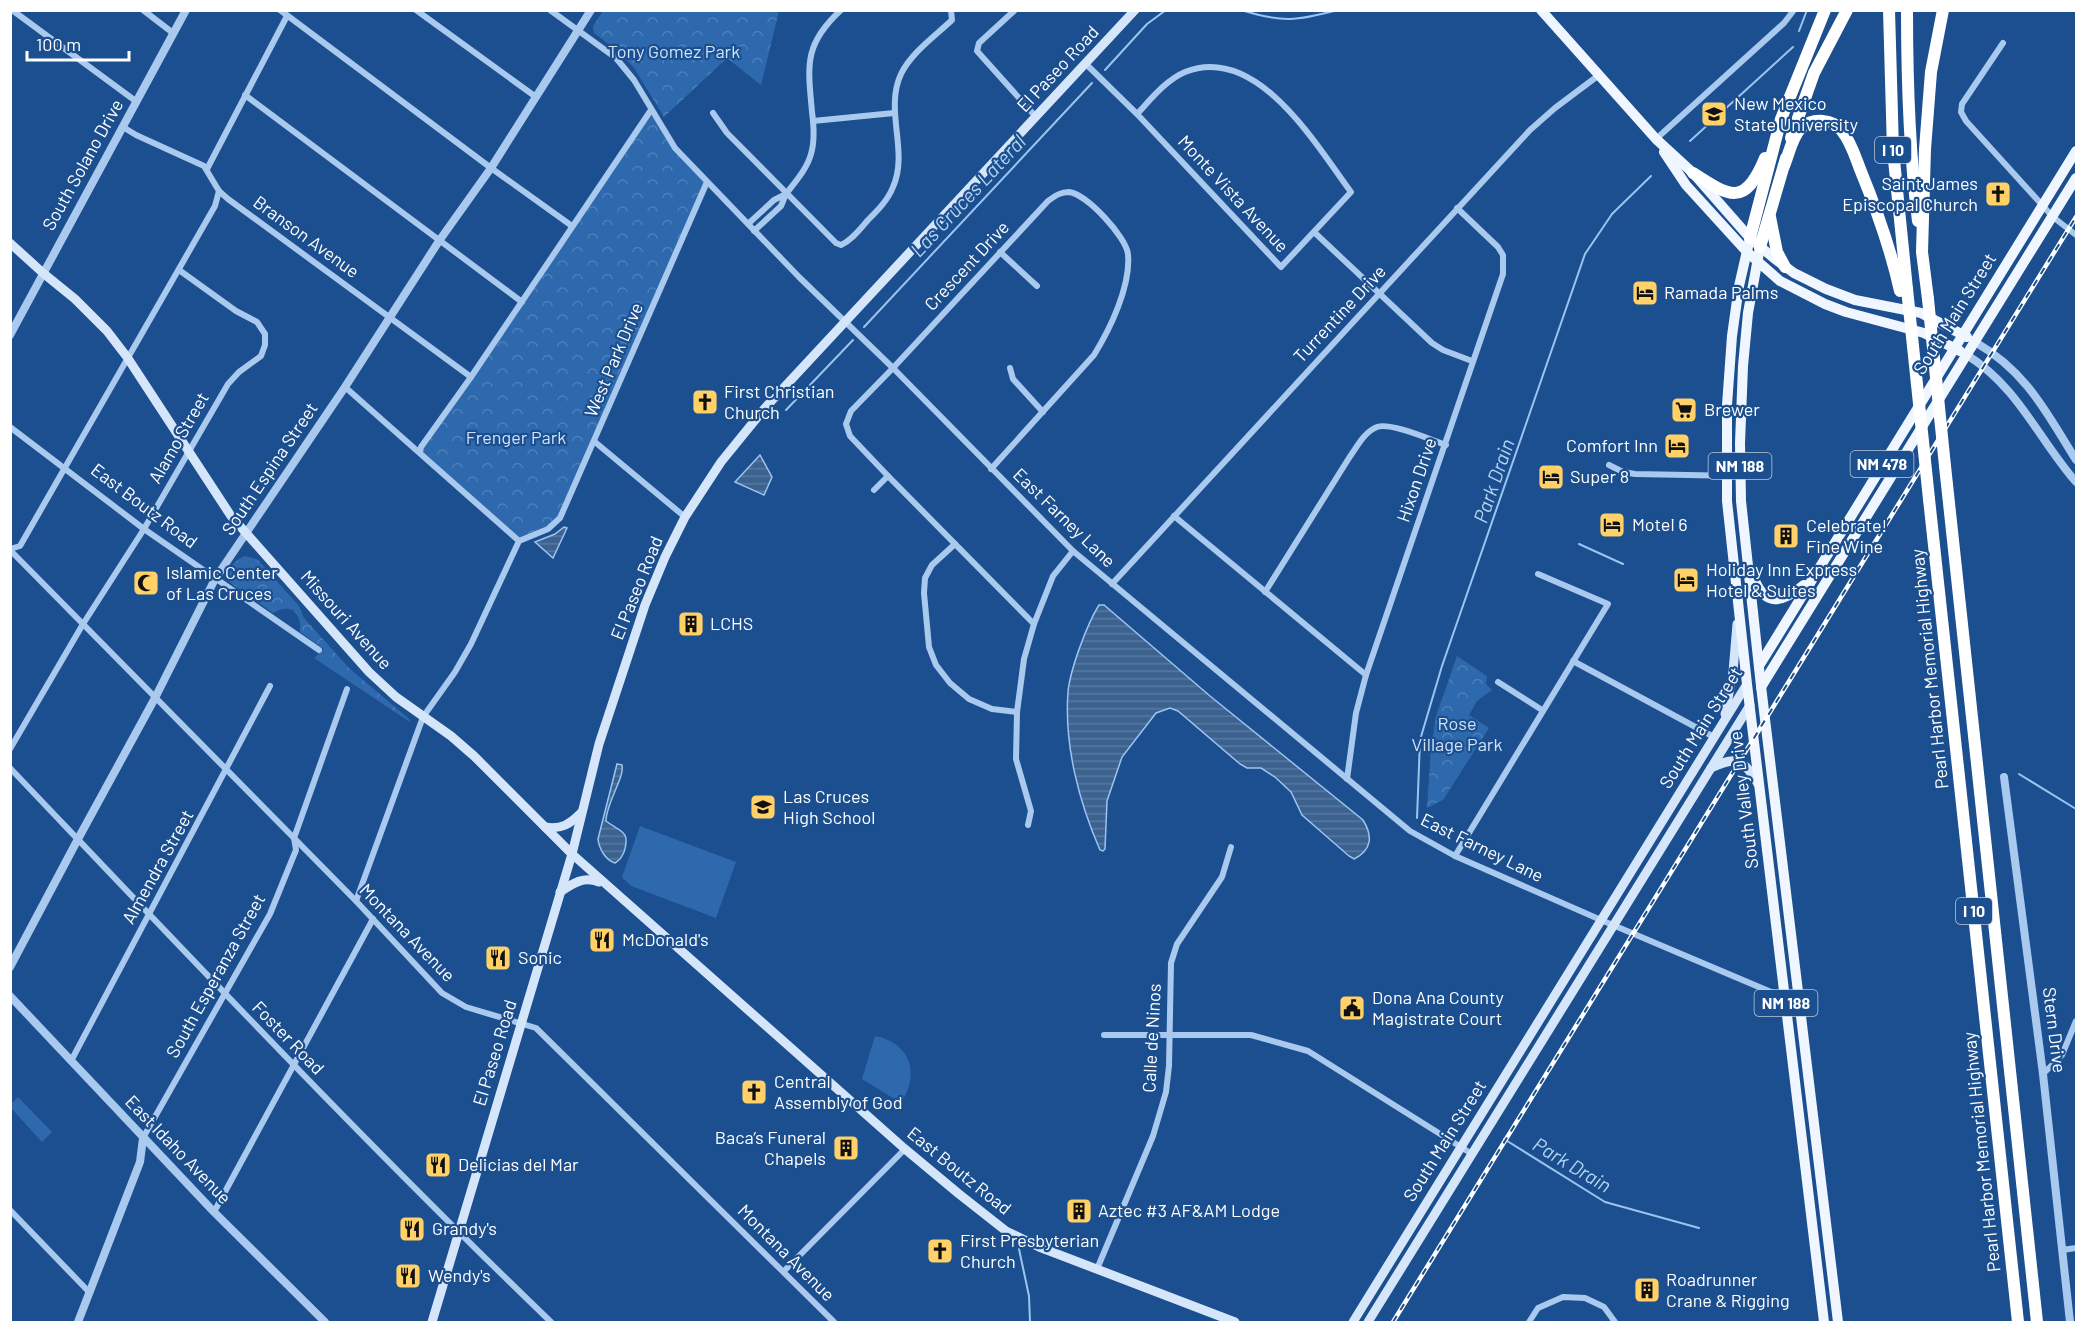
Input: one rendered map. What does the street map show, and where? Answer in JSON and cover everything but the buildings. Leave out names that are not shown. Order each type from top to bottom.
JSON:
[{"type":"highway","points":[[1693,173],[1723,192],[1737,192],[1749,187],[1757,177],[1825,10]]},
{"type":"highway","points":[[1760,247],[1796,123],[1814,72],[1847,10]]},
{"type":"highway","name":"Pearl Harbor Memorial Highway","points":[[1889,10],[1893,150],[1903,290],[1929,499],[2018,1323]]},
{"type":"highway","name":"I 10","points":[[1907,10],[1910,125],[1923,252]]},
{"type":"highway","points":[[1923,252],[1926,125],[1931,72],[1943,10]]},
{"type":"highway","points":[[1750,238],[1781,118]]},
{"type":"highway","points":[[1784,166],[1800,130],[1807,124],[1823,121],[1837,126],[1842,131],[1852,148],[1866,182],[1903,290]]},
{"type":"highway","points":[[1770,212],[1775,244],[1785,267]]},
{"type":"highway","name":"Pearl Harbor Memorial Highway","points":[[1923,252],[2037,1323]]},
{"type":"main road","name":"El Paseo Road","points":[[432,1323],[572,854],[599,744],[645,605],[685,517],[741,436],[1135,10]]},
{"type":"main road","points":[[1541,10],[1656,139],[1693,173],[1750,238],[1785,267],[1826,289],[1855,300],[1921,313],[1963,333],[1975,342]]},
{"type":"main road","points":[[1656,139],[1686,185],[1747,252],[1780,281],[1814,300],[1846,312],[1924,333],[1967,355]]},
{"type":"main road","name":"South Main Street","points":[[1353,1323],[2076,151]]},
{"type":"main road","name":"South Main Street","points":[[1368,1323],[2076,178]]},
{"type":"main road","name":"South Valley Drive","points":[[1750,238],[1738,291],[1732,336],[1727,405],[1726,477],[1738,609],[1824,1323]]},
{"type":"main road","name":"Missouri Avenue","points":[[10,243],[89,312],[127,357],[215,495],[246,534],[369,672],[396,697],[452,736],[572,854]]},
{"type":"main road","name":"South Valley Drive","points":[[1760,247],[1745,338],[1740,476],[1761,686],[1838,1323]]},
{"type":"main road","points":[[1747,561],[1758,587],[1763,595],[1770,599],[1784,599],[1809,581]]},
{"type":"main road","points":[[1722,724],[1733,672],[1738,609]]},
{"type":"main road","points":[[1711,768],[1729,760],[1736,760],[1747,767],[1759,785]]},
{"type":"main road","points":[[545,827],[563,826],[573,821],[582,811]]},
{"type":"main road","name":"East Boutz Road","points":[[572,854],[905,1149],[1006,1231],[1039,1247],[1235,1323]]},
{"type":"main road","points":[[560,892],[585,879],[604,883]]},
{"type":"street","points":[[12,10],[137,102]]},
{"type":"street","points":[[143,10],[173,33]]},
{"type":"street","name":"South Solano Drive","points":[[10,335],[186,10]]},
{"type":"street","points":[[280,10],[491,168],[573,226]]},
{"type":"street","points":[[416,10],[536,97]]},
{"type":"street","name":"East Farney Lane","points":[[550,10],[616,58],[634,80],[675,148],[754,231],[893,368],[1072,551],[1410,831],[1455,856],[1785,998],[1800,1007]]},
{"type":"street","name":"South Espina Street","points":[[10,967],[155,698],[215,579],[345,387],[439,241],[491,168],[591,10]]},
{"type":"street","points":[[754,231],[781,207],[786,194],[804,169],[810,156],[814,140],[809,80],[810,59],[817,36],[841,10]]},
{"type":"street","points":[[713,113],[728,133],[786,194],[836,243],[841,245],[848,241],[880,208],[894,186],[899,156],[894,112],[897,87],[905,68],[952,20],[951,10]]},
{"type":"street","points":[[1015,10],[978,43],[977,51],[1036,117]]},
{"type":"street","points":[[1656,139],[1784,23],[1794,10]]},
{"type":"street","points":[[123,127],[198,162],[207,169],[287,16]]},
{"type":"street","points":[[2003,43],[1962,104],[1961,112],[1966,121],[2053,217],[2076,235]]},
{"type":"street","name":"Monte Vista Avenue","points":[[1086,64],[1137,114],[1281,267],[1314,232],[1432,343],[1443,350],[1472,361]]},
{"type":"street","points":[[1137,114],[1176,76],[1197,68],[1225,69],[1253,80],[1277,97],[1288,109],[1351,192],[1314,232]]},
{"type":"street","name":"Turrentine Drive","points":[[1112,584],[1530,130],[1599,75]]},
{"type":"street","points":[[245,95],[522,302]]},
{"type":"street","points":[[420,452],[421,447],[651,110]]},
{"type":"street","points":[[813,121],[894,112]]},
{"type":"street","name":"Branson Avenue","points":[[207,169],[219,191],[471,376]]},
{"type":"street","name":"West Park Drive","points":[[519,541],[548,529],[560,518],[707,182]]},
{"type":"street","points":[[10,550],[20,546],[66,469],[127,357],[215,206],[219,191]]},
{"type":"street","name":"Crescent Drive","points":[[991,469],[1094,355],[1106,336],[1118,307],[1126,278],[1128,253],[1123,241],[1090,203],[1079,195],[1069,192],[1059,193],[1048,201],[850,411],[846,424],[850,436],[1034,624]]},
{"type":"street","points":[[748,224],[774,200],[786,194]]},
{"type":"street","name":"Hixon Drive","points":[[1347,779],[1356,713],[1366,675],[1503,274],[1503,255],[1498,247],[1457,208]]},
{"type":"street","points":[[1000,252],[1037,286]]},
{"type":"street","name":"Alamo Street","points":[[10,749],[83,624],[144,529],[228,384],[239,372],[261,356],[266,339],[262,327],[179,270]]},
{"type":"street","points":[[1975,342],[1993,353],[2026,384],[2043,404],[2076,460]]},
{"type":"street","points":[[1967,355],[1984,367],[2015,398],[2056,459],[2076,482]]},
{"type":"street","points":[[1010,368],[1013,380],[1043,412]]},
{"type":"street","points":[[345,387],[519,541],[466,653],[423,717],[356,901]]},
{"type":"street","points":[[1265,592],[1349,458],[1371,430],[1386,425],[1446,445]]},
{"type":"street","name":"East Boutz Road","points":[[10,427],[144,529],[318,650]]},
{"type":"street","points":[[595,442],[685,517]]},
{"type":"street","points":[[1609,465],[1623,472],[1632,473],[1740,476]]},
{"type":"street","points":[[874,490],[888,476]]},
{"type":"street","points":[[1174,516],[1366,675]]},
{"type":"street","points":[[955,544],[932,565],[925,578],[924,593],[929,647],[936,665],[950,683],[969,699],[992,709],[1017,712]]},
{"type":"street","name":"Montana Avenue","points":[[10,550],[356,901],[442,993],[466,1007],[536,1028],[834,1323]]},
{"type":"street","points":[[1028,825],[1031,811],[1016,759],[1017,712],[1024,659],[1034,624],[1053,576],[1072,551]]},
{"type":"street","points":[[1455,856],[1608,604],[1538,574]]},
{"type":"street","points":[[1573,661],[1714,737]]},
{"type":"street","points":[[1498,682],[1542,710]]},
{"type":"street","name":"Almendra Street","points":[[71,1061],[270,686]]},
{"type":"street","name":"South Esperanza Street","points":[[143,1138],[270,914],[296,850],[294,838],[347,689]]},
{"type":"street","name":"Foster Road","points":[[10,768],[294,1066],[459,1234],[551,1323]]},
{"type":"street","name":"Stern Drive","points":[[2004,777],[2043,1074],[2070,1323]]},
{"type":"street","name":"Calle de Ninos","points":[[1097,1269],[1160,1116],[1166,1092],[1169,1066],[1171,963],[1177,944],[1222,877],[1231,847]]},
{"type":"street","points":[[214,1212],[373,919]]},
{"type":"street","name":"East Idaho Avenue","points":[[10,996],[214,1212],[325,1323]]},
{"type":"street","points":[[2043,1074],[2062,1055],[2076,1021]]},
{"type":"street","points":[[1104,1035],[1251,1035],[1308,1051],[1472,1154]]},
{"type":"street","points":[[78,1323],[140,1162],[143,1138]]},
{"type":"street","points":[[784,1271],[905,1149]]},
{"type":"street","points":[[10,1210],[90,1293]]},
{"type":"street","points":[[2062,1250],[2076,1248]]},
{"type":"street","points":[[1529,1323],[1538,1308],[1563,1297],[1585,1298],[1604,1307],[1615,1323]]},
{"type":"green space","name":"Tony Gomez Park","points":[[603,11],[779,11],[761,85],[727,58],[664,117],[634,68],[619,52],[594,33],[593,26]]},
{"type":"green space","name":"Frenger Park","points":[[651,110],[675,148],[707,182],[554,525],[519,541],[420,452]]},
{"type":"green space","points":[[245,556],[257,559],[299,606],[304,618],[349,668],[410,722],[314,658],[324,649],[300,632],[299,619],[294,611],[285,609],[273,613],[228,581],[228,573],[232,566]]},
{"type":"green space","name":"Rose Village Park","points":[[1457,656],[1487,676],[1486,684],[1492,690],[1477,701],[1469,715],[1489,728],[1443,800],[1427,808],[1431,748],[1436,716]]},
{"type":"green space","points":[[640,826],[736,862],[716,918],[631,886],[622,877]]},
{"type":"green space","points":[[875,1036],[897,1045],[909,1061],[910,1081],[901,1103],[862,1079]]},
{"type":"green space","points":[[18,1097],[52,1132],[42,1142],[11,1108],[11,1104]]},
{"type":"shaded area","points":[[760,455],[772,477],[764,495],[735,482]]},
{"type":"shaded area","points":[[564,527],[567,528],[553,558],[535,542],[555,534]]},
{"type":"shaded area","points":[[1099,605],[1104,605],[1210,696],[1363,820],[1369,837],[1364,851],[1354,859],[1349,856],[1302,815],[1291,792],[1275,777],[1261,768],[1247,768],[1240,764],[1178,711],[1170,708],[1156,713],[1122,757],[1107,801],[1105,849],[1100,850],[1092,832],[1075,773],[1067,712],[1069,683],[1080,647]]},
{"type":"shaded area","points":[[617,764],[622,765],[622,770],[606,821],[623,832],[626,845],[620,859],[615,863],[603,853],[598,839]]},
{"type":"waterway","name":"Las Cruces Lateral","points":[[1105,70],[1147,24],[1166,10]]},
{"type":"waterway","name":"Las Cruces Lateral","points":[[1241,10],[1279,19],[1300,18],[1338,10]]},
{"type":"waterway","name":"Park Drain","points":[[1799,31],[1807,10]]},
{"type":"waterway","name":"Park Drain","points":[[1690,141],[1793,47]]},
{"type":"waterway","name":"Las Cruces Lateral","points":[[864,327],[1092,83]]},
{"type":"waterway","name":"Park Drain","points":[[1417,818],[1420,740],[1442,666],[1585,254],[1612,214],[1651,176]]},
{"type":"waterway","name":"Las Cruces Lateral","points":[[786,410],[853,340]]},
{"type":"waterway","points":[[1579,544],[1623,564]]},
{"type":"waterway","points":[[2019,774],[2076,809]]},
{"type":"waterway","name":"Park Drain","points":[[1504,1139],[1605,1202],[1699,1228]]},
{"type":"waterway","name":"Las Cruces Lateral","points":[[1019,1249],[1029,1296],[1030,1322]]},
{"type":"railway","points":[[1393,1322],[2076,217]]},
{"type":"place","name":"New Mexico State University","points":[[1714,114]]},
{"type":"place","name":"Saint James Episcopal Church","points":[[1998,194]]},
{"type":"place","name":"Ramada Palms","points":[[1645,293]]},
{"type":"place","name":"First Christian Church","points":[[705,402]]},
{"type":"place","name":"Brewer","points":[[1684,410]]},
{"type":"place","name":"Comfort Inn","points":[[1677,446]]},
{"type":"place","name":"Super 8","points":[[1551,477]]},
{"type":"place","name":"Motel 6","points":[[1612,525]]},
{"type":"place","name":"Celebrate! Fine Wine","points":[[1786,536]]},
{"type":"place","name":"Holiday Inn Express Hotel & Suites","points":[[1686,580]]},
{"type":"place","name":"Islamic Center of Las Cruces","points":[[146,583]]},
{"type":"place","name":"LCHS","points":[[691,624]]},
{"type":"place","name":"Las Cruces High School","points":[[763,807]]},
{"type":"place","name":"McDonald's","points":[[602,940]]},
{"type":"place","name":"Sonic","points":[[498,958]]},
{"type":"place","name":"Dona Ana County Magistrate Court","points":[[1352,1008]]},
{"type":"place","name":"Central Assembly of God","points":[[754,1092]]},
{"type":"place","name":"Baca’s Funeral Chapels","points":[[846,1148]]},
{"type":"place","name":"Delicias del Mar","points":[[438,1165]]},
{"type":"place","name":"Aztec #3 AF&AM Lodge","points":[[1079,1211]]},
{"type":"place","name":"Grandy's","points":[[412,1229]]},
{"type":"place","name":"First Presbyterian Church","points":[[940,1251]]},
{"type":"place","name":"Wendy's","points":[[408,1276]]},
{"type":"place","name":"Roadrunner Crane & Rigging","points":[[1647,1290]]}]
